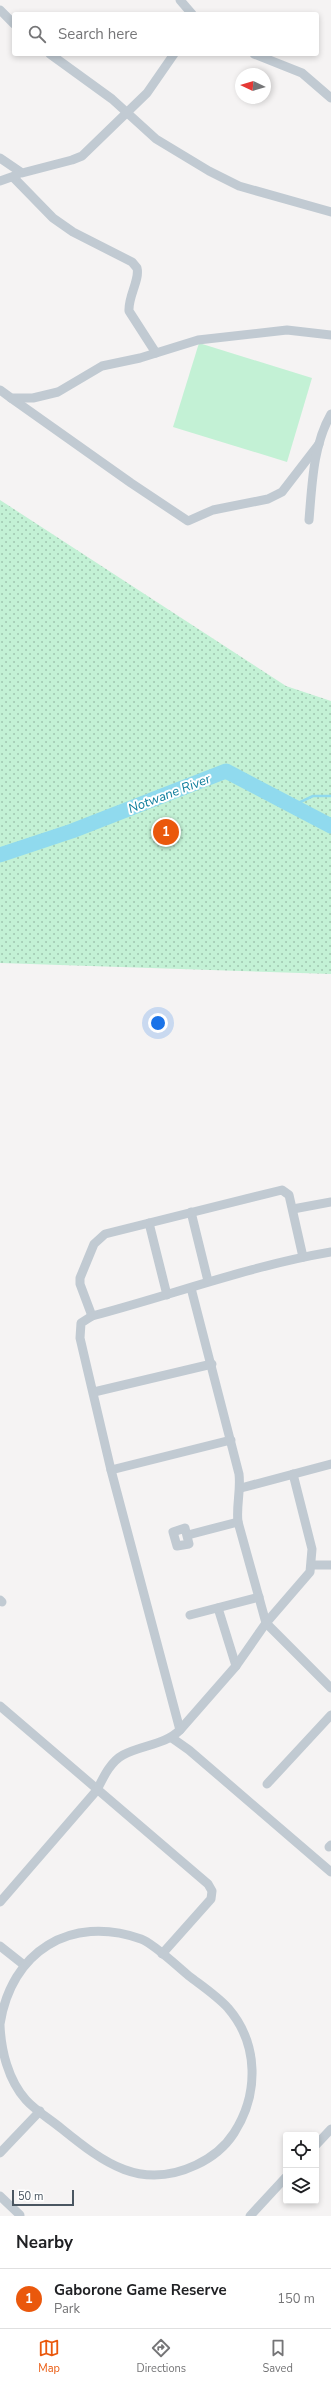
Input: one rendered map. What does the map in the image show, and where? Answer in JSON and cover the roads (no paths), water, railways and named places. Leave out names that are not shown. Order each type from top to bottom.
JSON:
[{"type":"street","points":[[180,0],[190,12]]},
{"type":"street","points":[[0,10],[12,22]]},
{"type":"street","points":[[53,56],[126,111],[156,139],[209,171],[239,186],[331,212]]},
{"type":"street","points":[[0,181],[22,173],[82,156],[126,111],[147,93],[173,56]]},
{"type":"street","points":[[259,56],[302,73],[331,98]]},
{"type":"street","points":[[0,158],[22,173]]},
{"type":"street","points":[[13,176],[53,218],[73,232],[132,262],[137,268],[136,280],[129,303],[129,311],[156,353]]},
{"type":"street","points":[[11,398],[33,398],[58,392],[102,366],[156,353],[198,340],[288,330],[331,335]]},
{"type":"street","points":[[0,390],[130,483],[188,520],[213,510],[268,499],[282,492],[319,444]]},
{"type":"street","points":[[309,520],[312,482],[319,444],[325,425],[331,414]]},
{"type":"street","points":[[92,1316],[80,1284],[82,1272],[94,1244],[105,1234],[282,1190],[289,1195],[303,1257]]},
{"type":"street","points":[[293,1209],[331,1202]]},
{"type":"street","points":[[191,1212],[208,1281]]},
{"type":"street","points":[[149,1223],[167,1296]]},
{"type":"street","points":[[180,1730],[111,1470],[80,1330],[81,1324],[92,1316],[167,1296],[208,1281],[303,1257],[331,1252]]},
{"type":"street","points":[[191,1288],[231,1440],[241,1488],[236,1510],[238,1522],[266,1623],[331,1688]]},
{"type":"street","points":[[94,1392],[212,1364]]},
{"type":"street","points":[[111,1470],[231,1440]]},
{"type":"street","points":[[241,1488],[331,1464]]},
{"type":"street","points":[[0,1902],[97,1790],[108,1770],[122,1756],[172,1738],[180,1730],[236,1666],[266,1623],[310,1572],[312,1565],[312,1549],[293,1474]]},
{"type":"street","points":[[188,1535],[238,1522]]},
{"type":"street","points":[[312,1565],[331,1565]]},
{"type":"street","points":[[190,1615],[259,1597]]},
{"type":"street","points":[[218,1608],[236,1666]]},
{"type":"street","points":[[0,1706],[208,1884],[212,1890],[211,1899],[162,1954]]},
{"type":"street","points":[[267,1784],[331,1715]]},
{"type":"street","points":[[172,1738],[189,1750],[331,1872]]},
{"type":"street","points":[[103,1931],[143,1939],[228,2008],[239,2024],[247,2042],[252,2074],[250,2100],[243,2118],[233,2135],[220,2150],[204,2161],[186,2169],[167,2174],[148,2175],[129,2172],[110,2165],[94,2155],[25,2099],[11,2074],[1,2044],[0,2024],[3,2005],[10,1987],[24,1965],[48,1945],[66,1937],[84,1932],[103,1931]]},
{"type":"street","points":[[0,1946],[24,1965]]},
{"type":"street","points":[[0,2153],[40,2112]]},
{"type":"street","points":[[319,2142],[331,2129]]},
{"type":"street","points":[[250,2216],[283,2180]]},
{"type":"street","points":[[0,2196],[20,2215]]},
{"type":"waterway","name":"Notwane River","points":[[0,855],[72,831],[226,771],[331,826]]},
{"type":"waterway","points":[[292,806],[313,796],[331,796]]},
{"type":"place","name":"Gaborone Game Reserve","points":[[166,832]]}]
